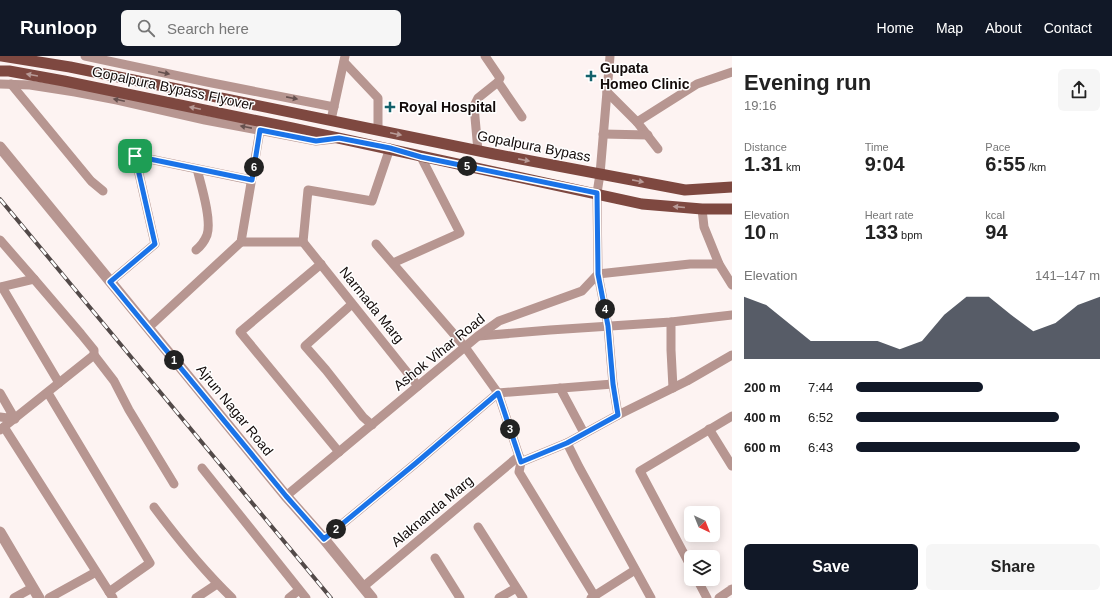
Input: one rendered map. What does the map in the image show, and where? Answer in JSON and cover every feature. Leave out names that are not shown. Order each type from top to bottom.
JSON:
[{"type":"main road","name":"Gopalpura Bypass Flyover","points":[[2,56],[70,67],[331,120]]},
{"type":"main road","name":"Gopalpura Bypass Flyover","points":[[0,71],[9,71],[64,81],[339,138]]},
{"type":"main road","name":"Gopalpura Bypass","points":[[331,120],[478,151],[685,190],[732,188]]},
{"type":"main road","points":[[339,138],[642,204],[702,210],[732,209]]},
{"type":"street","points":[[85,56],[207,82],[334,106]]},
{"type":"street","points":[[478,151],[474,106],[478,98],[498,82],[500,78],[485,56]]},
{"type":"street","points":[[610,56],[597,193],[598,274],[608,326],[613,384],[618,415]]},
{"type":"street","points":[[331,120],[344,59]]},
{"type":"street","points":[[344,59],[378,98],[378,130]]},
{"type":"street","points":[[637,122],[697,84],[732,72]]},
{"type":"street","points":[[498,82],[522,117]]},
{"type":"street","points":[[0,84],[30,84],[204,120],[316,141],[339,138]]},
{"type":"street","points":[[11,84],[91,181],[103,191]]},
{"type":"street","points":[[607,92],[637,122],[658,149]]},
{"type":"street","points":[[148,328],[241,242],[260,130]]},
{"type":"street","points":[[603,134],[648,136]]},
{"type":"street","name":"Ajrun Nagar Road","points":[[0,148],[286,496],[324,539],[372,598]]},
{"type":"street","points":[[241,242],[303,242],[308,190],[372,201],[390,148]]},
{"type":"street","points":[[110,282],[155,244],[135,156],[252,180]]},
{"type":"street","points":[[393,263],[460,233],[421,157]]},
{"type":"street","points":[[196,250],[202,244],[209,226],[197,169]]},
{"type":"street","points":[[702,210],[704,227],[719,264],[732,285]]},
{"type":"street","points":[[0,240],[94,350],[94,355],[114,381],[129,410],[174,484]]},
{"type":"street","name":"Narmada Marg","points":[[303,242],[418,386]]},
{"type":"street","points":[[376,244],[465,347],[498,393],[520,459],[519,472],[592,597],[635,570]]},
{"type":"street","points":[[321,264],[240,332],[340,452]]},
{"type":"street","points":[[598,274],[690,264],[719,264]]},
{"type":"street","name":"Ashok Vihar Road","points":[[286,496],[478,336],[499,321],[582,291],[598,274]]},
{"type":"street","points":[[34,278],[1,287],[59,383]]},
{"type":"street","points":[[352,304],[305,346],[363,417],[372,425]]},
{"type":"street","points":[[478,336],[671,322],[732,315]]},
{"type":"street","points":[[671,322],[672,388]]},
{"type":"street","points":[[48,393],[150,563],[111,595],[2,429],[94,355]]},
{"type":"street","name":"Alaknanda Marg","points":[[363,587],[520,459],[567,443],[732,355]]},
{"type":"street","points":[[324,539],[498,393],[613,384]]},
{"type":"street","points":[[560,388],[584,433]]},
{"type":"street","points":[[0,393],[14,419]]},
{"type":"street","points":[[684,554],[640,471],[732,416]]},
{"type":"street","points":[[0,417],[14,419]]},
{"type":"street","points":[[710,429],[732,466]]},
{"type":"street","points":[[567,443],[651,598]]},
{"type":"street","points":[[202,468],[306,598]]},
{"type":"street","points":[[154,506],[176,536],[217,584],[232,598]]},
{"type":"street","points":[[478,527],[523,598]]},
{"type":"street","points":[[0,532],[39,598]]},
{"type":"street","points":[[435,558],[460,598]]},
{"type":"street","points":[[49,598],[96,572]]},
{"type":"street","points":[[196,598],[217,584]]},
{"type":"street","points":[[701,586],[707,598]]},
{"type":"street","points":[[14,598],[32,588]]},
{"type":"street","points":[[500,598],[516,588]]},
{"type":"street","points":[[719,598],[732,589]]},
{"type":"street","points":[[290,598],[299,590]]},
{"type":"railway","points":[[0,199],[331,598]]},
{"type":"place","name":"Gupata Homeo Clinic","points":[[591,76]]},
{"type":"place","name":"Royal Hospital","points":[[390,107]]},
{"type":"route","points":[[260,130],[316,141],[339,138],[390,148],[421,157],[597,193],[598,274],[608,326],[613,384],[618,415],[567,443],[521,462],[498,393],[324,539],[286,496],[110,282],[155,244],[135,156],[252,180],[260,130]]}]
